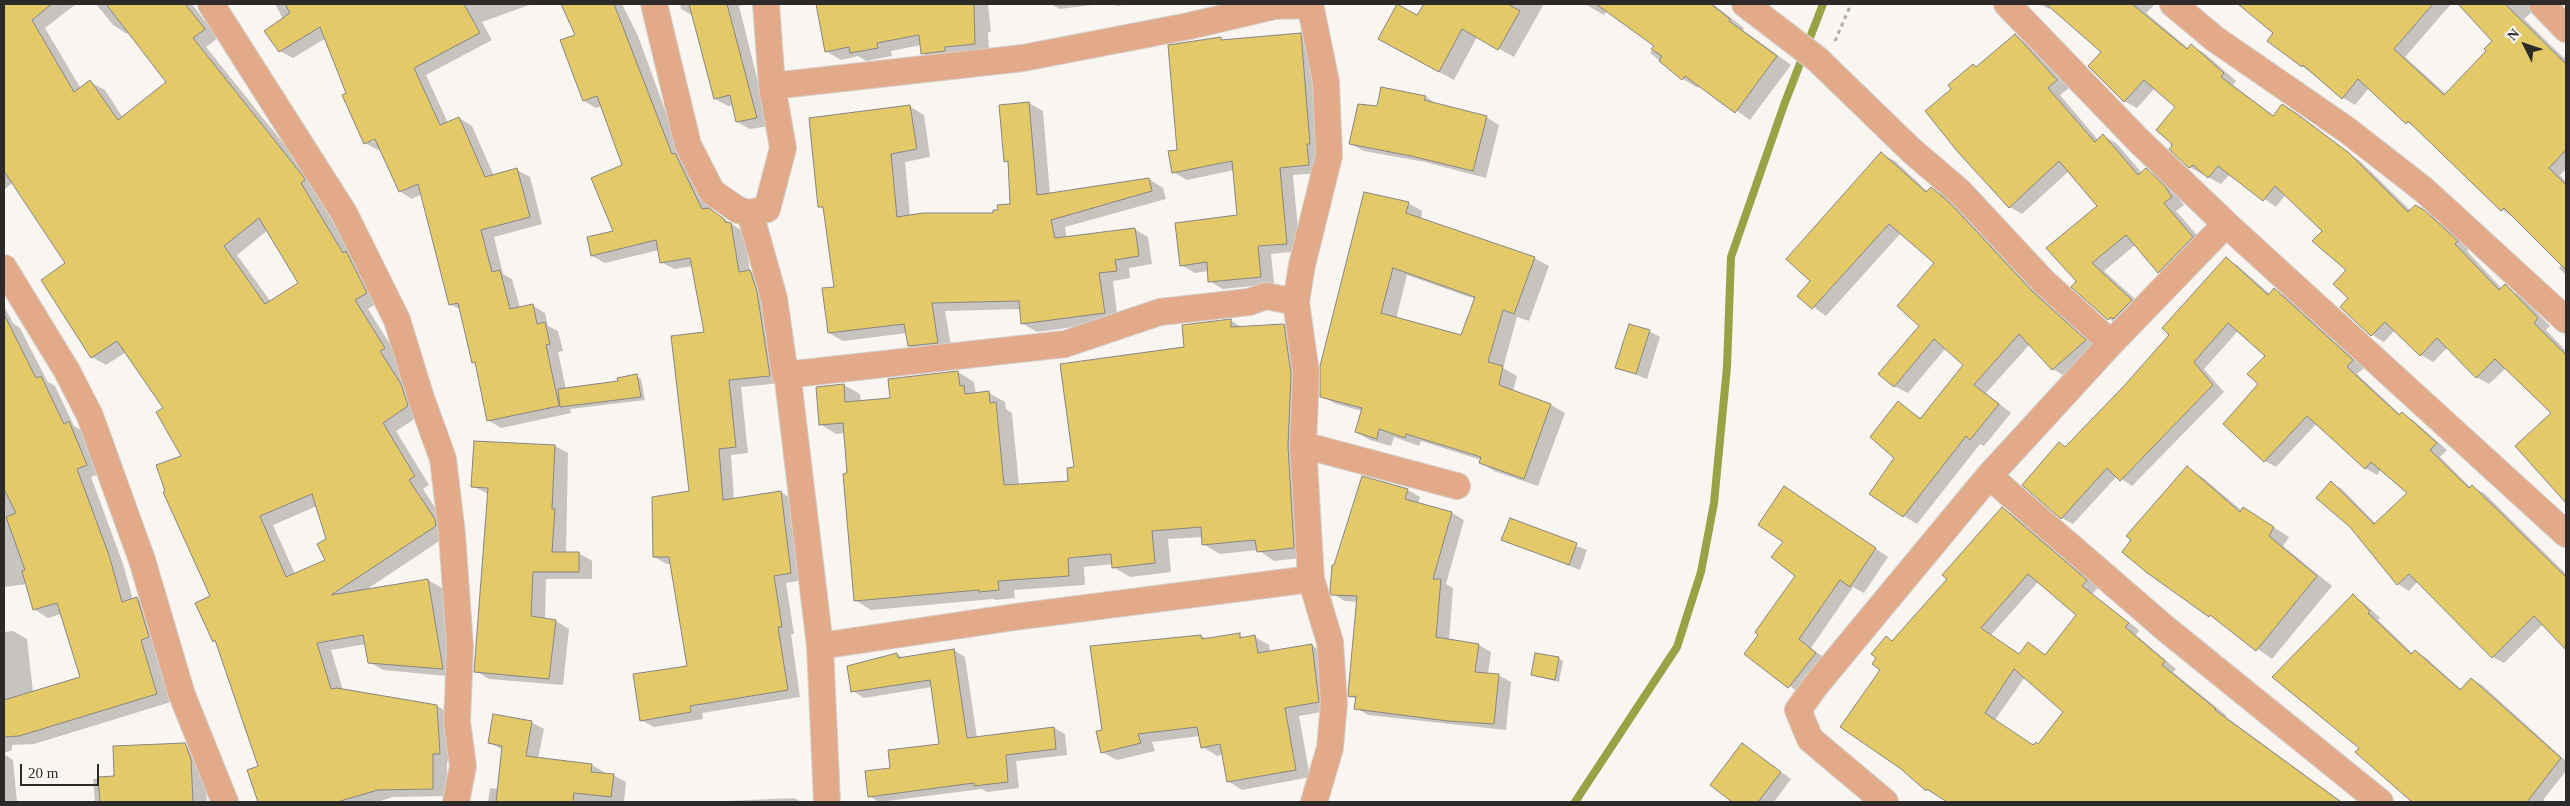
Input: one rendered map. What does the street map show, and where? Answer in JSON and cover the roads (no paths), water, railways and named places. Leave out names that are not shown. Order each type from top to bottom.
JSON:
[{"type":"street","points":[[210,4],[344,213],[397,320],[442,458],[452,534],[460,646],[457,722],[463,766],[456,802]]},
{"type":"street","points":[[654,4],[688,145],[712,192],[738,210],[750,213],[766,209],[784,148],[772,86],[766,4]]},
{"type":"street","points":[[772,86],[1023,58],[1189,26],[1274,6],[1310,4],[1326,82],[1329,156],[1302,265],[1296,302],[1306,373],[1303,445],[1311,579],[1330,642],[1334,703],[1330,748],[1318,801]]},
{"type":"street","points":[[1745,4],[1821,63],[1912,151],[1960,192],[2043,281],[2112,343]]},
{"type":"street","points":[[2007,4],[2139,140],[2226,224],[2566,534]]},
{"type":"street","points":[[2173,4],[2215,39],[2347,130],[2424,190],[2566,320]]},
{"type":"street","points":[[2542,4],[2566,29]]},
{"type":"street","points":[[750,213],[774,298],[785,375],[788,380],[820,646],[827,802]]},
{"type":"street","points":[[1886,802],[1810,739],[1798,710],[1816,684],[1989,476],[2112,343],[2226,224]]},
{"type":"street","points":[[4,268],[67,371],[90,416],[142,560],[182,695],[225,802]]},
{"type":"street","points":[[785,375],[1065,344],[1160,312],[1249,302],[1266,296],[1296,302]]},
{"type":"street","points":[[1303,445],[1456,486]]},
{"type":"street","points":[[1989,476],[2166,628],[2380,802]]},
{"type":"street","points":[[820,646],[1015,617],[1311,579]]},
{"type":"waterway","points":[[1575,802],[1677,647],[1701,572],[1714,503],[1727,367],[1731,257],[1784,105],[1823,4]]}]
